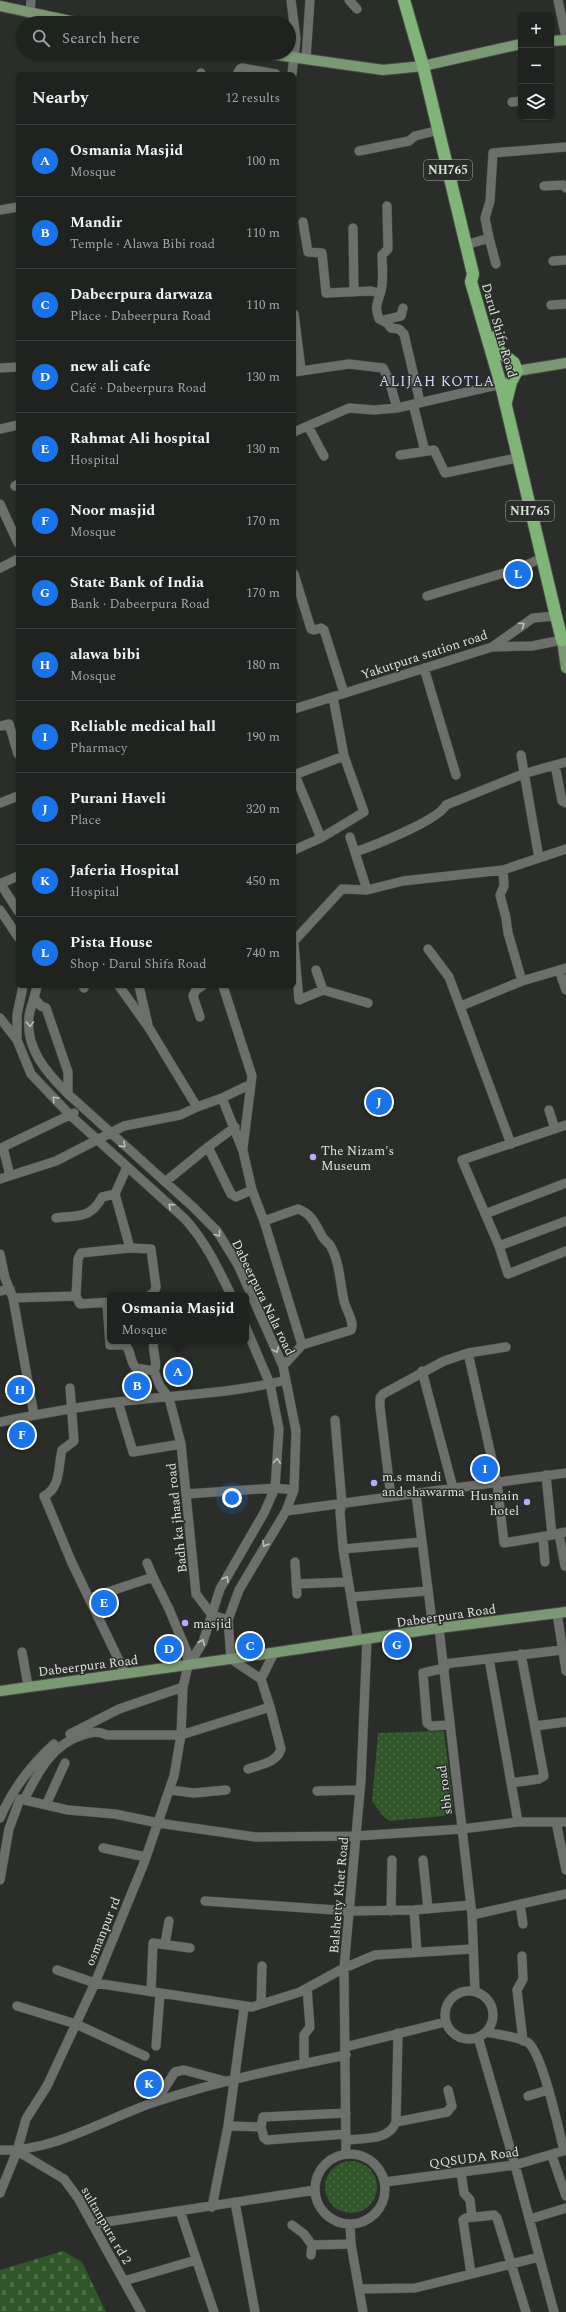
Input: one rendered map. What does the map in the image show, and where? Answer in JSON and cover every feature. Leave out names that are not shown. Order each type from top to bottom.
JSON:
[{"type":"highway","name":"Darul Shifa Road","points":[[404,0],[439,130],[473,274],[471,282],[506,384]]},
{"type":"highway","name":"NH765","points":[[473,274],[478,281],[499,351],[514,363],[517,371],[506,384],[505,405],[542,558],[561,618],[565,645]]},
{"type":"main road","points":[[0,6],[48,16]]},
{"type":"main road","points":[[554,41],[566,39]]},
{"type":"main road","points":[[296,56],[383,70],[423,66],[518,45]]},
{"type":"main road","points":[[517,371],[566,363]]},
{"type":"main road","points":[[565,645],[566,668]]},
{"type":"main road","name":"Dabeerpura Road","points":[[0,1691],[125,1673],[188,1666],[436,1629],[561,1613]]},
{"type":"street","points":[[30,12],[31,0]]},
{"type":"street","points":[[291,0],[293,16]]},
{"type":"street","points":[[306,58],[310,0]]},
{"type":"street","points":[[349,0],[357,9]]},
{"type":"street","points":[[558,0],[566,39]]},
{"type":"street","points":[[292,72],[294,60]]},
{"type":"street","points":[[238,72],[242,68],[265,72]]},
{"type":"street","points":[[359,151],[409,141],[415,136],[439,130]]},
{"type":"street","points":[[496,264],[485,218],[490,201],[493,153],[566,146]]},
{"type":"street","points":[[544,186],[563,185],[566,188]]},
{"type":"street","points":[[387,206],[388,249],[382,255],[379,293],[376,300],[377,315],[379,319],[384,320],[391,328],[400,329],[404,334],[425,451]]},
{"type":"street","points":[[0,210],[16,208]]},
{"type":"street","points":[[304,222],[308,252],[322,253],[326,293],[379,293]]},
{"type":"street","points":[[353,228],[354,292]]},
{"type":"street","points":[[466,245],[489,238]]},
{"type":"street","points":[[553,261],[566,260]]},
{"type":"street","points":[[551,306],[566,304]]},
{"type":"street","points":[[384,320],[401,316],[403,308]]},
{"type":"street","points":[[296,342],[298,371],[349,364],[383,368],[389,380],[397,408]]},
{"type":"street","points":[[0,368],[16,367]]},
{"type":"street","points":[[296,431],[349,408],[374,410],[397,408],[506,384]]},
{"type":"street","points":[[0,429],[16,425]]},
{"type":"street","points":[[308,426],[324,456]]},
{"type":"street","points":[[400,455],[434,450],[445,473],[517,458]]},
{"type":"street","points":[[0,504],[16,539]]},
{"type":"street","points":[[427,596],[517,569],[542,558]]},
{"type":"street","points":[[0,568],[16,560]]},
{"type":"street","points":[[296,580],[311,629],[314,630],[321,628],[324,630],[344,693]]},
{"type":"street","name":"Yakutpura station road","points":[[296,708],[492,647],[533,618],[561,618]]},
{"type":"street","points":[[492,647],[565,645]]},
{"type":"street","points":[[424,668],[456,775]]},
{"type":"street","points":[[296,849],[321,838],[364,812],[344,756],[333,697]]},
{"type":"street","points":[[0,726],[9,724],[16,747]]},
{"type":"street","points":[[296,775],[344,756]]},
{"type":"street","points":[[521,756],[539,858]]},
{"type":"street","points":[[355,852],[407,831],[441,813],[446,805],[523,774],[566,762]]},
{"type":"street","points":[[555,765],[562,801],[566,803]]},
{"type":"street","points":[[296,777],[321,838]]},
{"type":"street","points":[[0,803],[16,797]]},
{"type":"street","points":[[350,837],[367,890]]},
{"type":"street","points":[[296,939],[342,889],[367,890],[403,881],[503,870],[566,849]]},
{"type":"street","points":[[503,870],[504,886],[500,895],[508,933],[522,981]]},
{"type":"street","points":[[16,877],[0,883],[16,908]]},
{"type":"street","points":[[0,910],[16,934]]},
{"type":"street","points":[[428,948],[449,977],[512,1144]]},
{"type":"street","points":[[296,967],[299,1000],[323,990],[368,1002]]},
{"type":"street","points":[[461,1006],[522,981],[563,969],[566,990]]},
{"type":"street","points":[[316,970],[323,990]]},
{"type":"street","points":[[17,1040],[17,1015],[22,988]]},
{"type":"street","name":"Dabeerpura Nala road","points":[[36,988],[29,1018],[30,1040],[38,1060],[51,1078],[82,1108],[212,1226],[227,1246],[238,1265],[283,1366],[296,1431],[294,1490],[286,1511],[239,1590],[228,1620],[231,1659]]},
{"type":"street","points":[[139,988],[149,1028]]},
{"type":"street","points":[[199,988],[193,996],[200,1017]]},
{"type":"street","points":[[224,988],[252,1076],[243,1151]]},
{"type":"street","points":[[120,989],[149,1028],[197,1107]]},
{"type":"street","points":[[19,1001],[33,1001],[46,1008],[68,1072],[68,1094]]},
{"type":"street","points":[[0,1018],[17,1040],[31,1074],[70,1115],[185,1218],[198,1233],[212,1255],[230,1292]]},
{"type":"street","points":[[0,1179],[56,1161],[124,1126],[180,1115],[222,1098],[251,1084]]},
{"type":"street","points":[[222,1098],[235,1127],[243,1151],[252,1190],[264,1221],[302,1345]]},
{"type":"street","points":[[10,1176],[3,1147],[82,1108]]},
{"type":"street","points":[[549,1110],[555,1129]]},
{"type":"street","points":[[566,1125],[462,1160],[499,1246],[508,1274],[566,1251]]},
{"type":"street","points":[[165,1182],[235,1127]]},
{"type":"street","points":[[208,1148],[231,1194],[236,1196],[252,1190]]},
{"type":"street","points":[[127,1167],[115,1194],[130,1248]]},
{"type":"street","points":[[485,1214],[566,1183]]},
{"type":"street","points":[[56,1218],[88,1214],[96,1208],[102,1197],[115,1194]]},
{"type":"street","points":[[264,1221],[298,1209],[303,1210],[314,1221],[323,1239],[329,1243],[334,1254],[344,1302],[353,1327],[351,1330],[302,1345],[283,1366]]},
{"type":"street","points":[[499,1246],[566,1221]]},
{"type":"street","points":[[212,1255],[227,1246]]},
{"type":"street","points":[[107,1302],[80,1304],[76,1296],[78,1259],[81,1253],[130,1248],[151,1249],[156,1287],[154,1292]]},
{"type":"street","points":[[0,1254],[5,1278],[12,1294],[34,1415]]},
{"type":"street","points":[[0,1291],[12,1294],[76,1296]]},
{"type":"street","points":[[188,1666],[203,1642],[220,1589],[264,1513],[275,1488],[279,1429],[270,1384],[249,1335]]},
{"type":"street","points":[[110,1344],[125,1345],[136,1368],[154,1372],[156,1365],[152,1351],[153,1344]]},
{"type":"street","points":[[391,1497],[380,1398],[388,1391],[422,1372],[468,1353],[506,1347]]},
{"type":"street","points":[[468,1353],[497,1482],[504,1543],[555,1534]]},
{"type":"street","name":"Badh ka jhaad road","points":[[154,1372],[160,1386],[169,1398],[181,1444],[196,1594],[212,1615]]},
{"type":"street","points":[[422,1372],[453,1488]]},
{"type":"street","points":[[0,1422],[34,1415],[118,1402],[169,1398],[270,1384],[286,1380]]},
{"type":"street","points":[[70,1388],[73,1409],[74,1442],[62,1450],[57,1482],[51,1493],[44,1496],[72,1564],[90,1598],[125,1673]]},
{"type":"street","points":[[118,1402],[133,1452],[181,1444]]},
{"type":"street","name":"Balshetty Khet Road","points":[[335,1420],[342,1504],[340,1512],[347,1582],[363,1640],[360,1790],[344,1968],[346,2154]]},
{"type":"street","points":[[286,1511],[566,1473]]},
{"type":"street","points":[[546,1476],[555,1534],[565,1566]]},
{"type":"street","points":[[186,1494],[275,1488],[294,1490]]},
{"type":"street","name":"sbh road","points":[[416,1494],[428,1591],[445,1666],[450,1725],[460,1799],[471,1910],[475,1991]]},
{"type":"street","points":[[545,1562],[555,1534]]},
{"type":"street","points":[[343,1549],[422,1542]]},
{"type":"street","points":[[295,1562],[297,1594]]},
{"type":"street","points":[[147,1563],[170,1609],[187,1652],[188,1666]]},
{"type":"street","points":[[90,1598],[153,1577]]},
{"type":"street","points":[[296,1584],[347,1582]]},
{"type":"street","points":[[352,1597],[428,1591]]},
{"type":"street","points":[[561,1613],[566,1671]]},
{"type":"street","points":[[212,1615],[228,1620]]},
{"type":"street","points":[[22,1652],[28,1686]]},
{"type":"street","points":[[261,1679],[274,1653]]},
{"type":"street","points":[[450,1725],[431,1726],[427,1723],[423,1673],[445,1666],[522,1654],[564,1654]]},
{"type":"street","points":[[511,1783],[539,1780],[544,1776],[522,1654]]},
{"type":"street","points":[[231,1659],[261,1679],[281,1749],[280,1753],[272,1761],[248,1769]]},
{"type":"street","points":[[489,1659],[518,1822]]},
{"type":"street","name":"osmanpur rd","points":[[0,2190],[17,2151],[26,2119],[47,2086],[95,1983],[146,1857],[174,1776],[181,1735],[183,1687],[188,1666]]},
{"type":"street","points":[[0,1818],[7,1802],[36,1761],[60,1739],[119,1709],[183,1687]]},
{"type":"street","points":[[24,1800],[36,1775],[56,1749],[76,1737],[98,1731],[115,1735],[181,1735],[270,1707]]},
{"type":"street","points":[[535,1726],[566,1722]]},
{"type":"street","points":[[46,1805],[65,1763]]},
{"type":"street","points":[[170,1790],[194,1793],[226,1790]]},
{"type":"street","points":[[318,1791],[360,1790]]},
{"type":"street","points":[[0,1880],[9,1829],[20,1799],[68,1810],[116,1814],[158,1823],[256,1837],[356,1836],[462,1829],[518,1822],[566,1822]]},
{"type":"street","points":[[556,1822],[566,1870]]},
{"type":"street","points":[[103,1848],[146,1857]]},
{"type":"street","points":[[391,1911],[392,1860]]},
{"type":"street","points":[[423,1860],[428,1909]]},
{"type":"street","points":[[205,1901],[350,1911],[428,1909],[471,1910],[520,1904],[566,1894]]},
{"type":"street","points":[[520,1904],[523,1924]]},
{"type":"street","points":[[414,1910],[417,1952]]},
{"type":"street","points":[[164,1944],[169,1921]]},
{"type":"street","points":[[151,1992],[152,1946],[156,1943],[190,1948]]},
{"type":"street","points":[[57,1970],[95,1983],[244,2008],[261,2004],[307,1988],[344,1968],[375,1955],[472,1949]]},
{"type":"street","points":[[522,1956],[522,1979],[517,1990],[523,2041]]},
{"type":"street","points":[[261,2004],[262,1966]]},
{"type":"street","points":[[304,2063],[304,2035],[310,2027],[307,1988]]},
{"type":"street","points":[[482,2034],[492,2023],[493,2012],[487,1999],[475,1991],[462,1991],[451,1998],[445,2010],[445,2022],[453,2033],[465,2039],[482,2034],[523,2041],[533,2047],[548,2090],[565,2151]]},
{"type":"street","points":[[156,2046],[160,1994]]},
{"type":"street","points":[[17,2006],[76,2024],[145,2056]]},
{"type":"street","points":[[212,2206],[228,2126],[244,2008]]},
{"type":"street","points":[[0,2150],[17,2151],[48,2143],[156,2102],[235,2078],[304,2063],[398,2034],[445,2022]]},
{"type":"street","points":[[346,2113],[263,2117],[261,2127],[264,2138],[267,2140],[386,2135],[394,2128],[396,2122],[398,2034]]},
{"type":"street","points":[[482,2034],[554,2312]]},
{"type":"street","points":[[156,2102],[175,2072],[184,2070],[226,2081]]},
{"type":"street","points":[[396,2122],[447,2112],[452,2106],[448,2090]]},
{"type":"street","points":[[528,2096],[548,2090]]},
{"type":"street","points":[[228,2126],[261,2127]]},
{"type":"street","name":"sultanpura rd 2","points":[[17,2151],[64,2179],[78,2198],[141,2312]]},
{"type":"street","name":"QQSUDA Road","points":[[384,2182],[515,2165],[552,2156],[565,2151]]},
{"type":"street","points":[[346,2154],[358,2154],[371,2161],[380,2171],[384,2182],[385,2195],[381,2206],[372,2216],[362,2222],[350,2224],[339,2222],[328,2216],[321,2209],[315,2190],[316,2179],[328,2162],[346,2154]]},
{"type":"street","points":[[552,2156],[566,2196]]},
{"type":"street","points":[[461,2172],[464,2193],[469,2199],[472,2217]]},
{"type":"street","points":[[93,2224],[315,2190]]},
{"type":"street","points":[[235,2202],[255,2312]]},
{"type":"street","points":[[530,2219],[566,2208]]},
{"type":"street","points":[[180,2210],[214,2312]]},
{"type":"street","points":[[471,2274],[463,2222],[466,2218],[496,2216],[526,2312]]},
{"type":"street","points":[[350,2224],[351,2244],[363,2312]]},
{"type":"street","points":[[292,2225],[304,2234],[311,2250],[351,2244]]},
{"type":"street","points":[[360,2289],[415,2288],[540,2257]]},
{"type":"street","points":[[124,2281],[196,2260]]},
{"type":"green space","points":[[444,1731],[453,1805],[444,1816],[390,1821],[383,1816],[372,1801],[378,1733]]},
{"type":"green space","points":[[346,2161],[356,2161],[370,2168],[377,2182],[377,2192],[370,2206],[356,2213],[346,2213],[336,2209],[329,2202],[325,2192],[325,2182],[329,2172],[336,2165]]},
{"type":"green space","points":[[63,2251],[82,2262],[106,2312],[0,2312],[0,2270]]},
{"type":"place","name":"Pista House","points":[[518,574]]},
{"type":"place","name":"Purani Haveli","points":[[379,1102]]},
{"type":"place","name":"The Nizam's Museum","points":[[313,1157]]},
{"type":"place","name":"Osmania Masjid","points":[[178,1372]]},
{"type":"place","name":"Mandir","points":[[137,1386]]},
{"type":"place","name":"alawa bibi","points":[[20,1390]]},
{"type":"place","name":"Noor masjid","points":[[22,1435]]},
{"type":"place","name":"Reliable medical hall","points":[[485,1469]]},
{"type":"place","name":"m.s mandi and shawarma","points":[[374,1483]]},
{"type":"place","name":"Husnain hotel","points":[[527,1502]]},
{"type":"place","name":"Rahmat Ali hospital","points":[[104,1603]]},
{"type":"place","name":"masjid","points":[[185,1623]]},
{"type":"place","name":"State Bank of India","points":[[397,1645]]},
{"type":"place","name":"Dabeerpura darwaza","points":[[250,1646]]},
{"type":"place","name":"new ali cafe","points":[[169,1649]]},
{"type":"place","name":"Jaferia Hospital","points":[[149,2084]]},
{"type":"district","name":"ALIJAH KOTLA","points":[[437,381]]}]
